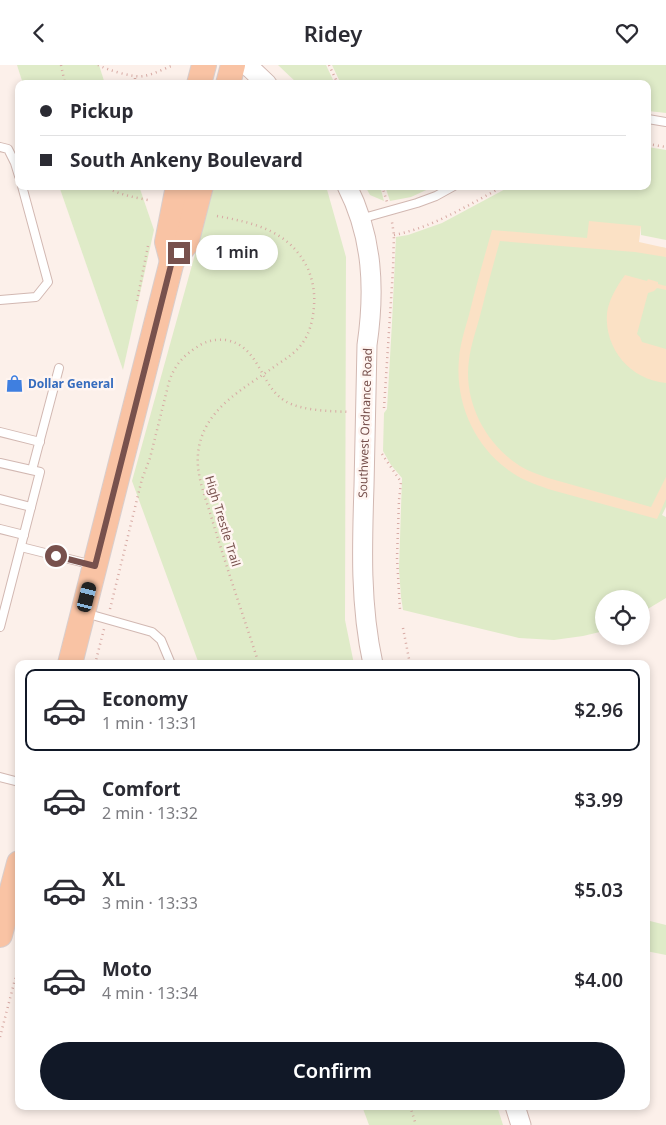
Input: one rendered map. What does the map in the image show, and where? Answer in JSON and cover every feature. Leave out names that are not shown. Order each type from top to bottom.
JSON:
[{"type":"main road","points":[[200,80],[204,65]]},
{"type":"main road","points":[[229,80],[232,65]]},
{"type":"main road","points":[[172,261],[166,242],[177,190]]},
{"type":"main road","points":[[71,660],[172,261],[186,244],[200,190]]},
{"type":"main road","points":[[0,935],[15,883]]},
{"type":"street","points":[[247,65],[263,80]]},
{"type":"street","name":"Southwest Ordnance Road","points":[[349,190],[366,239],[372,292],[371,319],[367,345],[362,553],[364,611],[372,660]]},
{"type":"street","points":[[516,1110],[521,1125]]},
{"type":"lane","points":[[651,120],[666,122]]},
{"type":"lane","points":[[0,147],[8,149],[15,163]]},
{"type":"lane","points":[[0,300],[36,297],[48,282],[23,190]]},
{"type":"lane","points":[[360,219],[417,203],[447,190]]},
{"type":"lane","points":[[32,471],[59,368]]},
{"type":"lane","points":[[0,432],[40,442]]},
{"type":"lane","points":[[0,463],[40,472],[0,627]]},
{"type":"lane","points":[[0,499],[31,507]]},
{"type":"lane","points":[[0,529],[24,535]]},
{"type":"lane","points":[[20,547],[95,566]]},
{"type":"lane","points":[[83,612],[152,632],[161,640],[169,660]]},
{"type":"lane","points":[[0,777],[15,782]]},
{"type":"path","points":[[60,65],[64,80]]},
{"type":"path","points":[[98,65],[135,76],[151,74],[174,65]]},
{"type":"path","points":[[330,65],[336,80]]},
{"type":"path","points":[[651,144],[666,147]]},
{"type":"path","points":[[110,190],[148,200]]},
{"type":"path","points":[[383,190],[387,201]]},
{"type":"path","points":[[394,235],[405,233],[446,217],[497,190]]},
{"type":"path","name":"High Trestle Trail","points":[[218,216],[258,225],[276,234],[291,245],[303,259],[312,277],[315,294],[314,313],[310,329],[303,343],[295,353],[225,402],[211,418],[203,434],[198,453],[199,475],[258,660]]},
{"type":"path","points":[[382,413],[384,408],[392,292],[394,235],[391,220]]},
{"type":"path","points":[[96,660],[142,479],[150,457],[172,373],[176,365],[191,351],[212,340],[236,343],[252,356],[273,390],[287,402],[307,407],[349,412]]},
{"type":"path","points":[[381,452],[400,482],[397,558],[400,610]]},
{"type":"path","points":[[403,628],[409,660]]},
{"type":"path","points":[[0,1037],[15,979]]},
{"type":"path","points":[[411,1110],[416,1125]]},
{"type":"green space","points":[[17,65],[99,65],[104,80],[22,80]]},
{"type":"green space","points":[[278,65],[326,65],[333,80],[294,80]]},
{"type":"green space","points":[[332,65],[666,65],[666,113],[651,111],[651,80],[339,80]]},
{"type":"green space","points":[[651,148],[666,150],[666,240],[641,235],[641,226],[587,238],[666,248],[666,507],[662,515],[666,517],[666,598],[650,608],[650,590],[595,590],[595,633],[554,640],[519,638],[403,610],[399,569],[402,478],[391,465],[383,451],[396,237],[408,235],[442,223],[504,190],[651,190]]},
{"type":"green space","points":[[60,190],[140,190],[154,230],[123,370]]},
{"type":"green space","points":[[213,190],[327,190],[346,257],[345,620],[353,660],[198,660],[132,481]]},
{"type":"green space","points":[[367,190],[381,190],[384,201],[370,195]]},
{"type":"green space","points":[[386,190],[426,190],[411,197],[390,201]]},
{"type":"green space","points":[[650,921],[666,925],[666,955],[650,952]]},
{"type":"green space","points":[[363,1110],[498,1110],[503,1125],[369,1125]]},
{"type":"sand","points":[[589,221],[641,226],[639,242],[666,248],[666,257],[635,252],[500,241],[469,360],[468,375],[473,406],[487,434],[496,446],[520,466],[548,478],[651,507],[666,477],[666,499],[657,519],[548,489],[516,476],[495,459],[485,447],[476,434],[463,406],[459,375],[460,348],[492,230],[587,238]]},
{"type":"sand","points":[[625,275],[647,281],[648,279],[666,286],[666,290],[657,288],[648,293],[637,334],[642,342],[666,349],[666,383],[653,381],[631,369],[615,350],[610,339],[607,326],[608,308],[614,293]]},
{"type":"place","name":"Dollar General","points":[[14,383]]},
{"type":"route","points":[[56,556],[95,566],[172,261],[179,253]]}]
